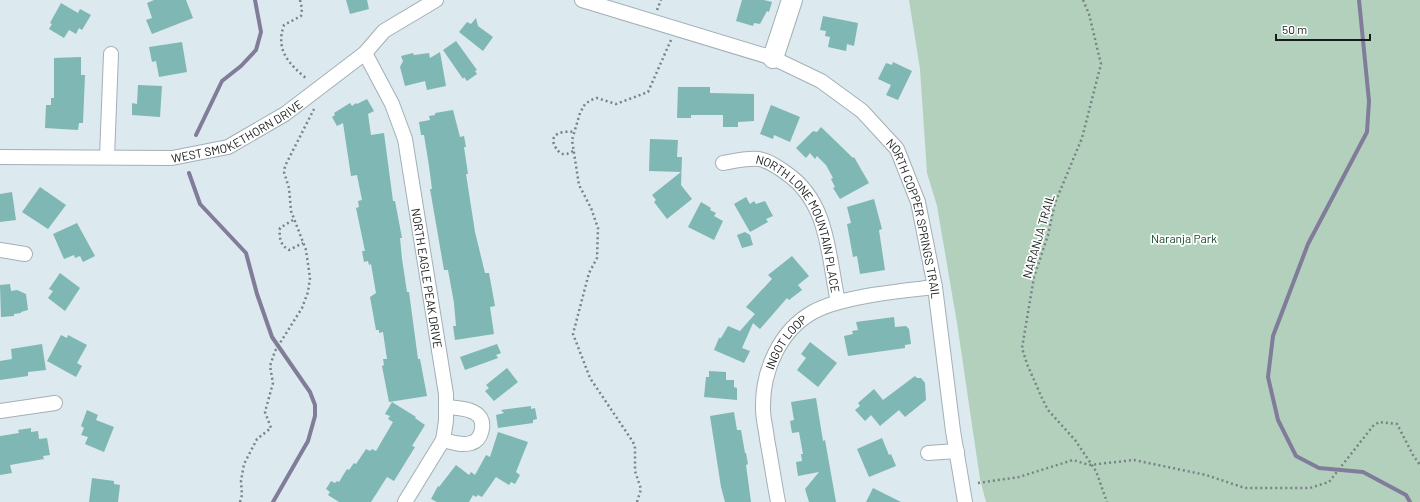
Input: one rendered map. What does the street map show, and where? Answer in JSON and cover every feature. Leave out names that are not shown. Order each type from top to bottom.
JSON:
[{"type":"street","name":"WEST SMOKETHORN DRIVE","points":[[0,157],[172,158],[228,147],[285,114],[365,53],[384,31],[436,0]]},
{"type":"street","points":[[582,0],[773,58],[792,0]]},
{"type":"street","name":"NORTH EAGLE PEAK DRIVE","points":[[365,53],[392,104],[404,139],[447,407],[442,440],[405,502]]},
{"type":"street","points":[[107,157],[111,54]]},
{"type":"street","name":"NORTH COPPER SPRINGS TRAIL","points":[[773,58],[821,81],[862,111],[896,149],[918,202],[935,287],[965,502]]},
{"type":"street","name":"NORTH LONE MOUNTAIN PLACE","points":[[722,163],[749,159],[760,160],[775,165],[791,176],[805,191],[816,206],[822,221],[838,302]]},
{"type":"street","points":[[0,250],[25,254]]},
{"type":"street","name":"INGOT LOOP","points":[[778,502],[763,411],[763,390],[767,370],[775,352],[787,335],[802,320],[813,312],[838,302],[935,287]]},
{"type":"street","points":[[0,411],[55,403]]},
{"type":"street","points":[[442,440],[463,444],[470,443],[476,440],[482,431],[481,419],[478,415],[462,408],[447,407]]},
{"type":"street","points":[[928,453],[957,451]]},
{"type":"path","points":[[300,0],[302,9],[301,16],[284,25],[281,46],[287,59],[307,79]]},
{"type":"path","name":"NARANJA TRAIL","points":[[1083,0],[1092,27],[1101,64],[1082,138],[1055,203],[1048,235],[1034,277],[1023,332],[1022,348],[1027,364],[1048,410],[1075,440],[1096,471],[1107,502]]},
{"type":"path","points":[[637,502],[641,488],[635,471],[635,448],[633,442],[590,378],[573,334],[589,273],[597,258],[598,228],[591,208],[579,185],[573,151],[574,132],[580,113],[586,104],[591,100],[597,98],[616,104],[648,92],[676,29]]},
{"type":"path","points":[[240,502],[242,495],[241,481],[244,464],[258,439],[271,428],[265,412],[273,383],[270,371],[272,359],[275,351],[302,308],[308,292],[310,272],[303,243],[294,220],[289,188],[284,172],[312,112]]},
{"type":"path","points":[[573,151],[567,154],[561,154],[554,146],[553,140],[555,135],[562,132],[574,132]]},
{"type":"path","points":[[294,220],[280,228],[281,241],[284,247],[288,250],[303,243]]},
{"type":"path","points":[[978,482],[1019,477],[1073,460],[1092,465],[1134,460],[1163,464],[1206,475],[1245,488],[1310,488],[1329,482],[1373,426],[1379,422],[1396,424],[1412,455],[1420,465]]},
{"type":"green space","name":"Naranja Park","points":[[909,0],[1420,0],[1420,502],[986,502],[980,479],[957,323],[937,206],[927,173],[920,69]]},
{"type":"building","points":[[154,0],[186,0],[193,18],[152,34],[146,20],[152,18],[147,3]]},
{"type":"building","points":[[346,0],[367,0],[369,9],[350,14]]},
{"type":"building","points":[[742,0],[764,0],[772,2],[769,12],[767,11],[760,24],[754,23],[753,26],[736,21]]},
{"type":"building","points":[[61,3],[78,13],[80,9],[91,15],[82,30],[79,28],[76,34],[69,30],[64,38],[49,29],[52,24],[50,23]]},
{"type":"building","points":[[823,16],[858,23],[854,46],[847,44],[846,51],[828,47],[830,37],[825,36],[826,31],[820,30]]},
{"type":"building","points":[[476,18],[478,26],[493,37],[483,51],[459,32],[467,22],[471,24]]},
{"type":"building","points":[[456,41],[477,70],[475,71],[477,74],[467,81],[464,77],[463,79],[443,50]]},
{"type":"building","points":[[182,42],[187,72],[159,77],[156,61],[152,62],[149,47]]},
{"type":"building","points":[[440,52],[446,86],[427,90],[425,81],[405,86],[400,67],[403,61],[401,56],[413,53],[414,55],[429,53],[430,58]]},
{"type":"building","points":[[81,57],[81,75],[85,75],[83,123],[79,123],[78,130],[45,128],[46,105],[51,105],[51,98],[54,98],[54,58]]},
{"type":"building","points":[[893,62],[912,71],[898,100],[886,95],[891,85],[878,79],[886,63],[892,65]]},
{"type":"building","points":[[138,85],[162,86],[160,117],[132,115],[132,103],[137,104]]},
{"type":"building","points":[[678,87],[710,87],[710,93],[754,94],[754,121],[738,122],[738,127],[723,127],[723,115],[691,115],[691,118],[677,118]]},
{"type":"building","points":[[367,99],[374,111],[368,114],[371,135],[384,133],[393,201],[395,201],[402,238],[400,238],[407,292],[409,292],[418,359],[420,359],[427,396],[389,402],[382,366],[384,365],[383,359],[387,359],[383,332],[379,333],[379,330],[376,330],[370,297],[376,293],[371,264],[369,265],[368,261],[364,262],[362,251],[365,251],[356,208],[359,207],[358,201],[362,200],[357,175],[351,176],[343,123],[337,126],[332,117],[335,115],[334,113],[350,103],[352,106]]},
{"type":"building","points":[[771,105],[800,117],[790,142],[774,135],[773,139],[760,134]]},
{"type":"building","points":[[453,110],[460,137],[464,136],[468,174],[466,174],[475,232],[485,273],[489,273],[495,306],[490,307],[494,334],[455,340],[453,326],[456,326],[454,303],[448,270],[444,270],[430,189],[432,189],[424,135],[421,135],[419,122],[430,120],[429,116],[435,115],[435,113]]},
{"type":"building","points":[[821,127],[853,158],[854,157],[869,183],[840,199],[833,188],[835,187],[831,179],[833,178],[826,165],[817,156],[815,159],[810,153],[806,158],[796,148],[813,131],[817,132]]},
{"type":"building","points":[[650,139],[678,140],[677,157],[682,157],[681,185],[692,199],[667,219],[654,202],[656,200],[652,195],[681,172],[649,171]]},
{"type":"building","points":[[40,187],[66,205],[48,229],[22,212]]},
{"type":"building","points":[[12,192],[16,220],[0,222],[0,194]]},
{"type":"building","points":[[746,197],[750,204],[754,201],[756,204],[765,201],[773,216],[766,219],[768,222],[750,232],[734,204]]},
{"type":"building","points":[[874,199],[882,229],[879,230],[885,270],[860,274],[857,256],[853,257],[847,224],[851,223],[847,207]]},
{"type":"building","points":[[701,202],[716,213],[714,216],[723,221],[714,240],[688,227]]},
{"type":"building","points":[[77,223],[95,256],[83,262],[80,256],[75,258],[74,255],[64,259],[53,234]]},
{"type":"building","points":[[745,232],[750,235],[753,245],[742,248],[737,235]]},
{"type":"building","points":[[792,256],[809,276],[798,285],[802,290],[789,300],[787,298],[760,329],[753,323],[742,348],[750,351],[744,363],[714,350],[719,338],[721,338],[728,326],[740,331],[755,314],[746,307],[772,279],[768,275]]},
{"type":"building","points":[[60,273],[80,288],[65,311],[48,298],[53,291],[49,289]]},
{"type":"building","points":[[10,284],[11,291],[17,290],[26,294],[28,310],[14,314],[14,316],[1,317],[0,285]]},
{"type":"building","points":[[894,317],[895,327],[906,326],[909,329],[911,344],[905,345],[905,348],[848,356],[844,336],[853,334],[852,331],[858,330],[856,322]]},
{"type":"building","points":[[61,335],[67,338],[68,335],[87,345],[77,363],[82,366],[76,377],[47,361]]},
{"type":"building","points":[[810,342],[837,363],[818,387],[797,370],[806,358],[801,354]]},
{"type":"building","points":[[42,344],[46,370],[28,372],[28,376],[0,380],[0,361],[12,359],[11,349]]},
{"type":"building","points":[[497,344],[501,353],[496,355],[498,358],[465,370],[460,357]]},
{"type":"building","points":[[507,368],[518,382],[494,401],[485,391],[489,388],[486,385]]},
{"type":"building","points":[[709,371],[726,372],[726,380],[734,380],[734,387],[737,388],[737,400],[704,397],[706,377],[709,377]]},
{"type":"building","points":[[915,376],[917,378],[921,378],[925,383],[926,400],[905,417],[899,410],[880,426],[871,415],[865,421],[855,410],[860,406],[858,403],[874,389],[883,400]]},
{"type":"building","points":[[816,398],[823,441],[825,440],[836,502],[809,502],[805,489],[819,472],[798,476],[796,462],[802,461],[801,454],[803,454],[799,432],[792,433],[790,421],[794,420],[791,402]]},
{"type":"building","points":[[392,402],[416,417],[415,418],[425,425],[412,446],[415,447],[394,481],[387,477],[371,502],[339,502],[328,495],[330,492],[326,489],[331,481],[335,483],[337,481],[339,482],[347,469],[349,470],[354,463],[356,464],[366,449],[376,451],[393,422],[388,419],[390,416],[385,414]]},
{"type":"building","points":[[531,406],[531,409],[535,408],[537,419],[533,420],[533,423],[498,428],[496,415],[504,413],[501,410]]},
{"type":"building","points":[[87,410],[98,415],[96,420],[114,427],[104,452],[85,444],[88,437],[81,435],[84,428],[81,426]]},
{"type":"building","points":[[734,412],[737,430],[741,430],[746,453],[748,464],[746,465],[751,502],[725,502],[721,487],[710,416]]},
{"type":"building","points":[[31,428],[31,432],[38,431],[39,439],[47,438],[50,455],[43,456],[44,459],[10,465],[12,473],[0,475],[0,436],[19,433],[18,430]]},
{"type":"building","points":[[498,432],[528,442],[516,472],[520,475],[515,484],[511,482],[509,485],[496,477],[482,497],[478,495],[476,497],[473,495],[469,502],[437,502],[431,499],[438,486],[439,487],[456,465],[469,475],[471,472],[475,475],[486,455],[490,457]]},
{"type":"building","points":[[882,438],[889,455],[891,454],[896,466],[869,477],[857,449]]},
{"type":"building","points":[[92,478],[114,481],[114,484],[120,485],[118,502],[89,502]]},
{"type":"building","points":[[873,488],[901,502],[866,502]]},
{"type":"waterway","points":[[196,135],[222,81],[241,66],[256,50],[261,32],[255,0]]},
{"type":"waterway","points":[[1359,0],[1369,101],[1367,132],[1308,244],[1273,336],[1268,377],[1278,420],[1296,456],[1319,468],[1363,472],[1406,495],[1410,502]]},
{"type":"waterway","points":[[189,173],[200,204],[246,253],[257,294],[272,337],[310,392],[315,405],[315,416],[308,441],[273,502]]}]
